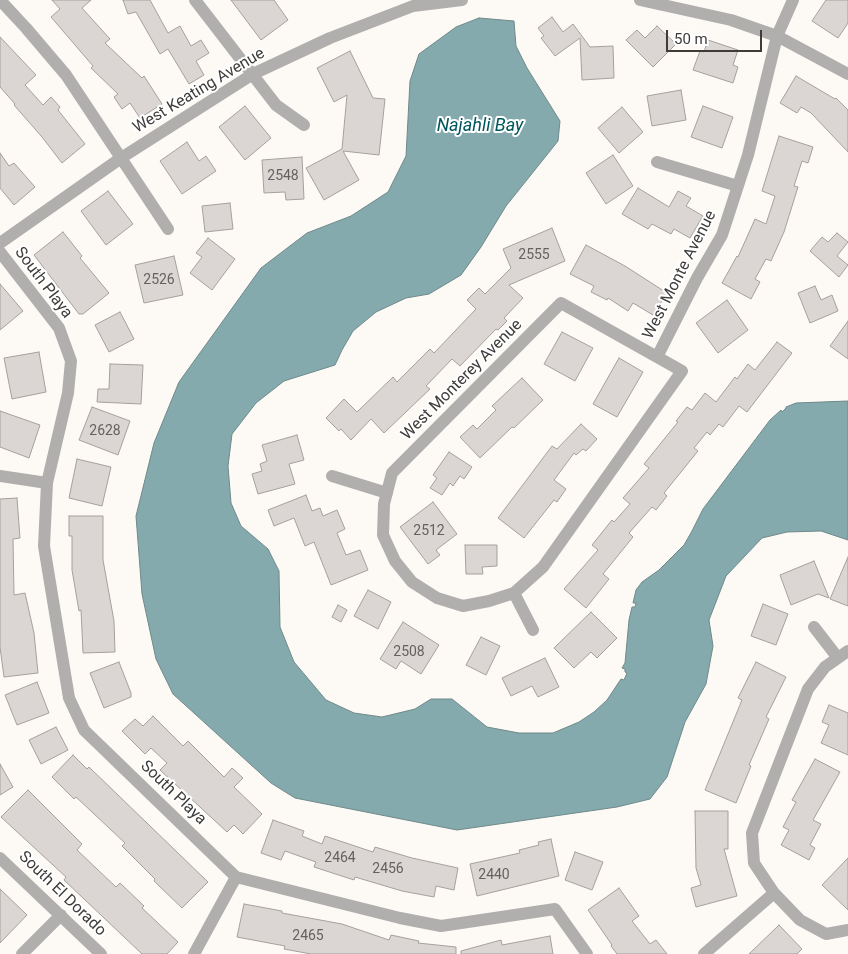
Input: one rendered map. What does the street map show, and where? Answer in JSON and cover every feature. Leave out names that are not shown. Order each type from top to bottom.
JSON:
[{"type":"street","points":[[0,0],[66,75],[168,228]]},
{"type":"street","points":[[195,0],[276,105],[304,125]]},
{"type":"street","name":"West Keating Avenue","points":[[0,243],[121,158],[253,74],[412,3],[462,0]]},
{"type":"street","points":[[640,0],[731,20],[777,36],[848,74]]},
{"type":"street","name":"West Monte Avenue","points":[[412,582],[437,598],[463,606],[489,601],[514,593],[543,567],[682,371],[657,357],[697,278],[722,235],[748,155],[777,36],[793,0]]},
{"type":"street","points":[[657,162],[738,186]]},
{"type":"street","name":"South Playa","points":[[0,252],[59,328],[77,362],[47,483],[44,546],[69,698],[84,730],[236,877]]},
{"type":"street","name":"West Monterey Avenue","points":[[412,582],[394,561],[383,535],[384,504],[392,473],[561,303],[657,357]]},
{"type":"street","points":[[0,476],[47,483]]},
{"type":"street","points":[[332,476],[387,493]]},
{"type":"street","points":[[514,593],[533,630]]},
{"type":"street","points":[[814,627],[843,654],[825,667],[808,689],[752,833],[754,863],[774,893],[800,920],[826,934],[848,930]]},
{"type":"street","name":"South El Dorado","points":[[0,858],[101,954]]},
{"type":"street","points":[[194,954],[236,877],[400,918],[441,926],[554,909],[587,954]]},
{"type":"street","points":[[704,954],[774,893]]},
{"type":"street","points":[[22,954],[61,915]]},
{"type":"water","name":"Najahli Bay","points":[[479,18],[514,21],[516,46],[527,68],[560,121],[558,141],[506,206],[461,275],[429,294],[406,298],[376,312],[353,331],[335,365],[284,381],[256,403],[232,434],[228,466],[231,503],[241,526],[268,549],[279,571],[280,627],[294,662],[326,700],[354,713],[382,717],[415,709],[431,699],[452,699],[487,727],[519,733],[553,733],[579,722],[607,700],[621,679],[624,680],[627,673],[622,668],[625,663],[629,620],[632,607],[635,607],[636,603],[633,603],[636,590],[642,582],[659,570],[684,545],[703,509],[770,420],[781,410],[782,412],[786,407],[796,403],[848,401],[848,540],[821,531],[787,532],[762,538],[726,576],[709,620],[713,646],[706,684],[685,722],[667,777],[650,799],[617,807],[457,830],[295,798],[271,783],[173,694],[156,659],[142,594],[136,516],[154,443],[179,382],[261,268],[307,233],[351,216],[388,192],[406,156],[410,81],[419,54],[456,27]]},
{"type":"building","points":[[52,0],[91,0],[82,8],[110,39],[105,43],[142,78],[144,76],[162,104],[140,118],[130,103],[122,109],[114,97],[118,94],[91,68],[93,66],[51,17],[60,9]]},
{"type":"building","points":[[123,0],[150,0],[168,33],[180,26],[191,46],[201,40],[209,53],[196,61],[204,75],[189,84],[168,49],[160,54],[136,12],[128,14]]},
{"type":"building","points":[[231,0],[274,0],[288,20],[261,40]]},
{"type":"building","points":[[826,0],[848,0],[848,23],[838,38],[812,21]]},
{"type":"building","points":[[552,17],[563,32],[573,24],[590,47],[613,46],[614,78],[582,80],[580,38],[555,56],[541,38],[544,36],[538,28]]},
{"type":"building","points":[[657,26],[676,44],[653,67],[626,40],[637,30],[645,38]]},
{"type":"building","points":[[0,37],[36,75],[25,85],[43,105],[51,97],[60,107],[58,110],[85,144],[62,163],[0,87]]},
{"type":"building","points":[[708,40],[738,50],[733,65],[738,67],[733,83],[693,70],[700,51],[704,52]]},
{"type":"building","points":[[350,51],[373,98],[385,99],[379,155],[343,151],[359,180],[324,200],[306,168],[342,149],[347,95],[334,102],[317,68]]},
{"type":"building","points":[[796,76],[836,98],[848,110],[848,152],[811,113],[801,107],[797,113],[780,103]]},
{"type":"building","points":[[681,90],[686,120],[652,126],[647,96]]},
{"type":"building","points":[[245,106],[271,138],[245,160],[219,127]]},
{"type":"building","points":[[703,106],[733,117],[722,148],[691,137]]},
{"type":"building","points":[[622,107],[643,132],[619,153],[598,128]]},
{"type":"building","points":[[779,136],[813,147],[808,163],[802,161],[794,186],[798,187],[784,232],[771,261],[766,259],[755,279],[760,282],[751,299],[722,283],[738,257],[755,219],[766,224],[775,196],[762,191]]},
{"type":"building","points":[[187,142],[199,161],[206,156],[216,171],[182,194],[160,161]]},
{"type":"building","points":[[0,153],[9,166],[14,163],[35,187],[14,205],[0,188]]},
{"type":"building","points":[[613,155],[633,186],[606,204],[586,173]]},
{"type":"building","points":[[302,157],[304,199],[286,200],[285,192],[264,193],[262,160]]},
{"type":"building","points":[[638,188],[669,207],[678,191],[691,198],[686,206],[703,216],[690,238],[674,229],[671,234],[652,224],[648,229],[622,214]]},
{"type":"building","points":[[108,191],[133,224],[106,245],[81,211]]},
{"type":"building","points":[[230,203],[233,229],[205,232],[202,206]]},
{"type":"building","points":[[552,228],[565,261],[509,285],[523,298],[504,318],[507,321],[498,330],[496,329],[460,366],[452,359],[426,386],[430,389],[384,433],[371,419],[351,440],[341,429],[339,431],[326,418],[344,399],[357,412],[393,377],[397,382],[430,349],[434,353],[476,309],[467,300],[479,288],[485,294],[511,268],[503,249]]},
{"type":"building","points":[[63,232],[82,256],[80,258],[109,293],[83,314],[79,314],[34,255]]},
{"type":"building","points":[[837,233],[848,242],[837,256],[848,265],[839,277],[810,251],[822,237],[828,242]]},
{"type":"building","points":[[208,238],[235,259],[212,290],[190,273],[202,257],[196,253]]},
{"type":"building","points":[[586,245],[625,266],[667,293],[653,315],[633,303],[628,311],[608,298],[607,300],[591,292],[594,286],[570,274]]},
{"type":"building","points":[[174,256],[183,295],[144,303],[135,265]]},
{"type":"building","points":[[0,284],[23,311],[0,330]]},
{"type":"building","points":[[815,286],[821,300],[832,295],[838,311],[810,323],[798,293]]},
{"type":"building","points":[[727,300],[748,330],[718,353],[696,323]]},
{"type":"building","points":[[120,312],[134,339],[109,352],[95,325]]},
{"type":"building","points":[[848,321],[848,359],[830,346]]},
{"type":"building","points":[[562,332],[593,348],[575,381],[544,364]]},
{"type":"building","points":[[777,342],[792,353],[747,412],[739,406],[723,427],[719,424],[710,435],[707,432],[694,448],[698,451],[664,493],[667,496],[656,510],[652,507],[629,533],[633,537],[603,574],[609,579],[586,608],[564,589],[598,550],[592,545],[612,520],[614,522],[630,504],[623,498],[649,468],[644,464],[678,422],[676,421],[687,407],[692,410],[705,393],[716,402],[735,377],[737,379],[748,364],[755,370]]},
{"type":"building","points":[[39,352],[46,392],[12,399],[4,358]]},
{"type":"building","points":[[619,358],[643,372],[617,417],[593,404]]},
{"type":"building","points":[[110,364],[143,365],[141,404],[97,402],[98,389],[109,389]]},
{"type":"building","points":[[522,378],[543,400],[480,458],[460,437],[473,425],[477,429],[496,410],[492,406]]},
{"type":"building","points":[[92,407],[130,421],[118,455],[79,440]]},
{"type":"building","points":[[0,411],[40,425],[29,458],[0,447]]},
{"type":"building","points":[[581,424],[597,439],[586,451],[583,449],[576,455],[574,453],[554,480],[566,489],[557,502],[554,500],[524,538],[498,518],[552,446],[557,449]]},
{"type":"building","points":[[297,435],[304,460],[289,464],[295,484],[258,494],[252,474],[262,471],[260,464],[267,461],[262,445]]},
{"type":"building","points":[[449,452],[472,467],[464,479],[460,476],[453,486],[450,483],[442,495],[430,488],[437,478],[433,475]]},
{"type":"building","points":[[77,459],[111,467],[102,506],[69,498]]},
{"type":"building","points":[[306,495],[312,511],[320,508],[323,516],[337,510],[345,529],[337,533],[346,555],[360,550],[368,570],[331,585],[314,542],[305,546],[294,518],[274,526],[268,510]]},
{"type":"building","points":[[17,498],[20,538],[13,539],[14,595],[25,593],[34,633],[38,673],[4,677],[0,647],[0,499]]},
{"type":"building","points":[[433,502],[457,534],[436,550],[440,555],[428,564],[400,527]]},
{"type":"building","points":[[69,516],[103,516],[103,560],[114,621],[115,652],[83,653],[81,610],[79,611],[72,570],[72,536],[69,536]]},
{"type":"building","points":[[465,545],[497,545],[497,566],[482,567],[483,574],[466,574]]},
{"type":"building","points":[[848,557],[848,606],[830,599]]},
{"type":"building","points":[[814,561],[829,598],[818,594],[791,605],[780,575]]},
{"type":"building","points":[[368,590],[391,602],[378,629],[354,616]]},
{"type":"building","points":[[763,604],[788,614],[776,645],[751,636]]},
{"type":"building","points":[[338,605],[347,610],[341,622],[332,617]]},
{"type":"building","points":[[591,612],[617,638],[597,658],[591,652],[574,668],[554,648]]},
{"type":"building","points":[[403,622],[439,645],[421,674],[401,661],[396,669],[380,659]]},
{"type":"building","points":[[481,637],[500,646],[486,675],[466,665]]},
{"type":"building","points":[[545,658],[559,687],[538,697],[532,686],[511,696],[502,678]]},
{"type":"building","points":[[119,662],[131,697],[104,708],[90,673]]},
{"type":"building","points":[[756,662],[786,677],[766,717],[769,719],[749,765],[751,766],[736,803],[705,790],[742,700],[738,698]]},
{"type":"building","points":[[37,682],[49,713],[17,725],[5,695]]},
{"type":"building","points":[[829,705],[848,713],[848,755],[821,743],[829,725],[822,722]]},
{"type":"building","points":[[153,716],[183,746],[188,741],[224,777],[232,768],[243,778],[234,787],[262,814],[243,834],[234,825],[227,832],[160,770],[167,763],[151,748],[145,754],[122,731],[135,719],[143,726]]},
{"type":"building","points":[[56,727],[68,750],[41,764],[29,740]]},
{"type":"building","points":[[73,755],[87,769],[89,767],[208,882],[182,908],[122,846],[125,843],[76,797],[74,799],[52,777]]},
{"type":"building","points":[[815,759],[840,772],[813,820],[821,824],[810,845],[815,848],[809,860],[781,845],[789,830],[783,827],[796,802],[792,800]]},
{"type":"building","points":[[0,764],[13,787],[0,795]]},
{"type":"building","points":[[28,790],[82,844],[77,850],[116,887],[120,883],[144,906],[142,908],[178,942],[167,954],[142,954],[64,880],[66,877],[1,817]]},
{"type":"building","points":[[695,811],[728,811],[728,849],[724,849],[737,896],[696,907],[691,888],[701,885],[696,868]]},
{"type":"building","points":[[273,820],[304,831],[302,836],[322,844],[325,836],[373,852],[375,847],[412,858],[458,868],[454,890],[436,886],[434,897],[402,891],[355,877],[354,880],[314,867],[316,862],[285,851],[281,860],[261,853]]},
{"type":"building","points":[[551,839],[559,876],[477,896],[470,864],[520,853],[519,850],[539,845],[538,842]]},
{"type":"building","points":[[575,852],[603,862],[592,890],[565,880]]},
{"type":"building","points":[[848,858],[848,910],[822,885]]},
{"type":"building","points":[[619,888],[639,916],[632,921],[650,944],[656,940],[667,954],[617,954],[611,946],[588,910]]},
{"type":"building","points":[[0,889],[27,915],[0,943]]},
{"type":"building","points":[[244,904],[342,924],[389,940],[391,935],[419,941],[418,943],[456,947],[456,954],[311,954],[284,949],[285,946],[237,937]]},
{"type":"building","points":[[779,925],[802,949],[797,954],[749,954]]},
{"type":"building","points":[[550,936],[553,954],[461,954],[461,951],[501,940],[502,945]]}]
